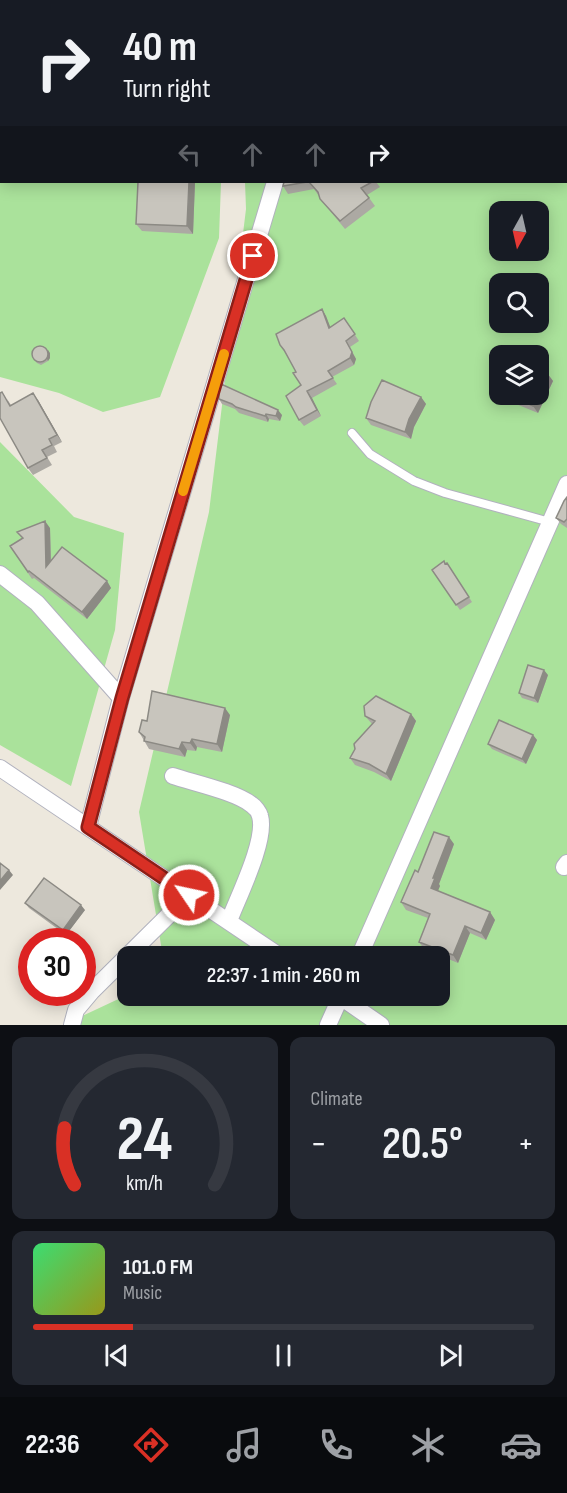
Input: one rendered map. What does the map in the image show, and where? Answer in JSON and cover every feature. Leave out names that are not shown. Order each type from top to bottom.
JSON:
[{"type":"street","points":[[88,827],[122,698],[275,183]]},
{"type":"street","points":[[364,946],[567,484]]},
{"type":"street","points":[[0,574],[37,603],[122,698]]},
{"type":"street","points":[[0,768],[265,946]]},
{"type":"street","points":[[173,776],[234,795],[252,805],[260,814],[261,830],[257,849],[229,921]]},
{"type":"street","points":[[72,1025],[76,1010],[92,991],[189,895]]},
{"type":"street","points":[[328,1025],[337,1006]]},
{"type":"street","points":[[355,1006],[381,1025]]},
{"type":"lane","points":[[352,433],[370,454],[414,481],[445,493],[550,522]]},
{"type":"green space","points":[[0,183],[221,183],[219,238],[160,397],[103,412],[59,393],[0,377]]},
{"type":"green space","points":[[245,183],[567,183],[567,1025],[63,1025],[117,1000],[117,1006],[450,1006],[450,946],[161,946],[139,812],[209,512],[246,209]]},
{"type":"green space","points":[[0,442],[74,517],[124,533],[115,630],[71,786],[0,745]]},
{"type":"building","points":[[138,183],[189,183],[187,226],[136,224]]},
{"type":"building","points":[[284,183],[301,183],[283,186]]},
{"type":"building","points":[[310,183],[370,183],[361,188],[369,198],[340,221],[320,199],[318,192]]},
{"type":"building","points":[[322,309],[329,328],[344,318],[355,334],[346,341],[352,352],[350,358],[328,371],[333,378],[307,391],[317,410],[299,420],[286,396],[301,385],[293,373],[296,372],[276,334]]},
{"type":"building","points":[[40,346],[46,348],[48,354],[46,360],[40,362],[34,360],[32,354],[34,348]]},
{"type":"building","points":[[382,380],[421,397],[405,432],[366,418]]},
{"type":"building","points":[[221,384],[278,410],[276,416],[266,414],[265,416],[219,399],[218,392]]},
{"type":"building","points":[[2,392],[10,406],[33,393],[57,435],[49,439],[52,445],[42,450],[47,458],[28,468],[0,418],[0,393]]},
{"type":"building","points":[[567,497],[567,519],[564,522],[556,518]]},
{"type":"building","points":[[45,521],[46,567],[62,547],[107,581],[82,612],[28,572],[10,546],[23,538],[17,532]]},
{"type":"building","points":[[444,561],[469,597],[456,605],[432,570]]},
{"type":"building","points":[[528,665],[544,670],[534,698],[519,693]]},
{"type":"building","points":[[152,691],[225,708],[217,744],[192,739],[190,743],[182,742],[179,749],[144,741],[145,737],[139,732],[142,720],[147,721]]},
{"type":"building","points":[[376,696],[411,714],[386,774],[369,764],[350,758],[355,749],[354,744],[375,721],[365,716],[364,706]]},
{"type":"building","points":[[499,720],[533,735],[522,759],[488,744]]},
{"type":"building","points":[[434,832],[449,837],[431,888],[490,912],[481,933],[465,926],[453,955],[450,954],[450,946],[429,946],[419,942],[430,914],[401,902],[415,870],[418,872]]},
{"type":"building","points":[[0,863],[9,870],[0,881]]},
{"type":"building","points":[[44,878],[81,905],[64,928],[60,928],[25,903]]},
{"type":"slow traffic","points":[[183,491],[224,354]]},
{"type":"route","points":[[189,895],[88,827],[122,698],[253,256]]}]
